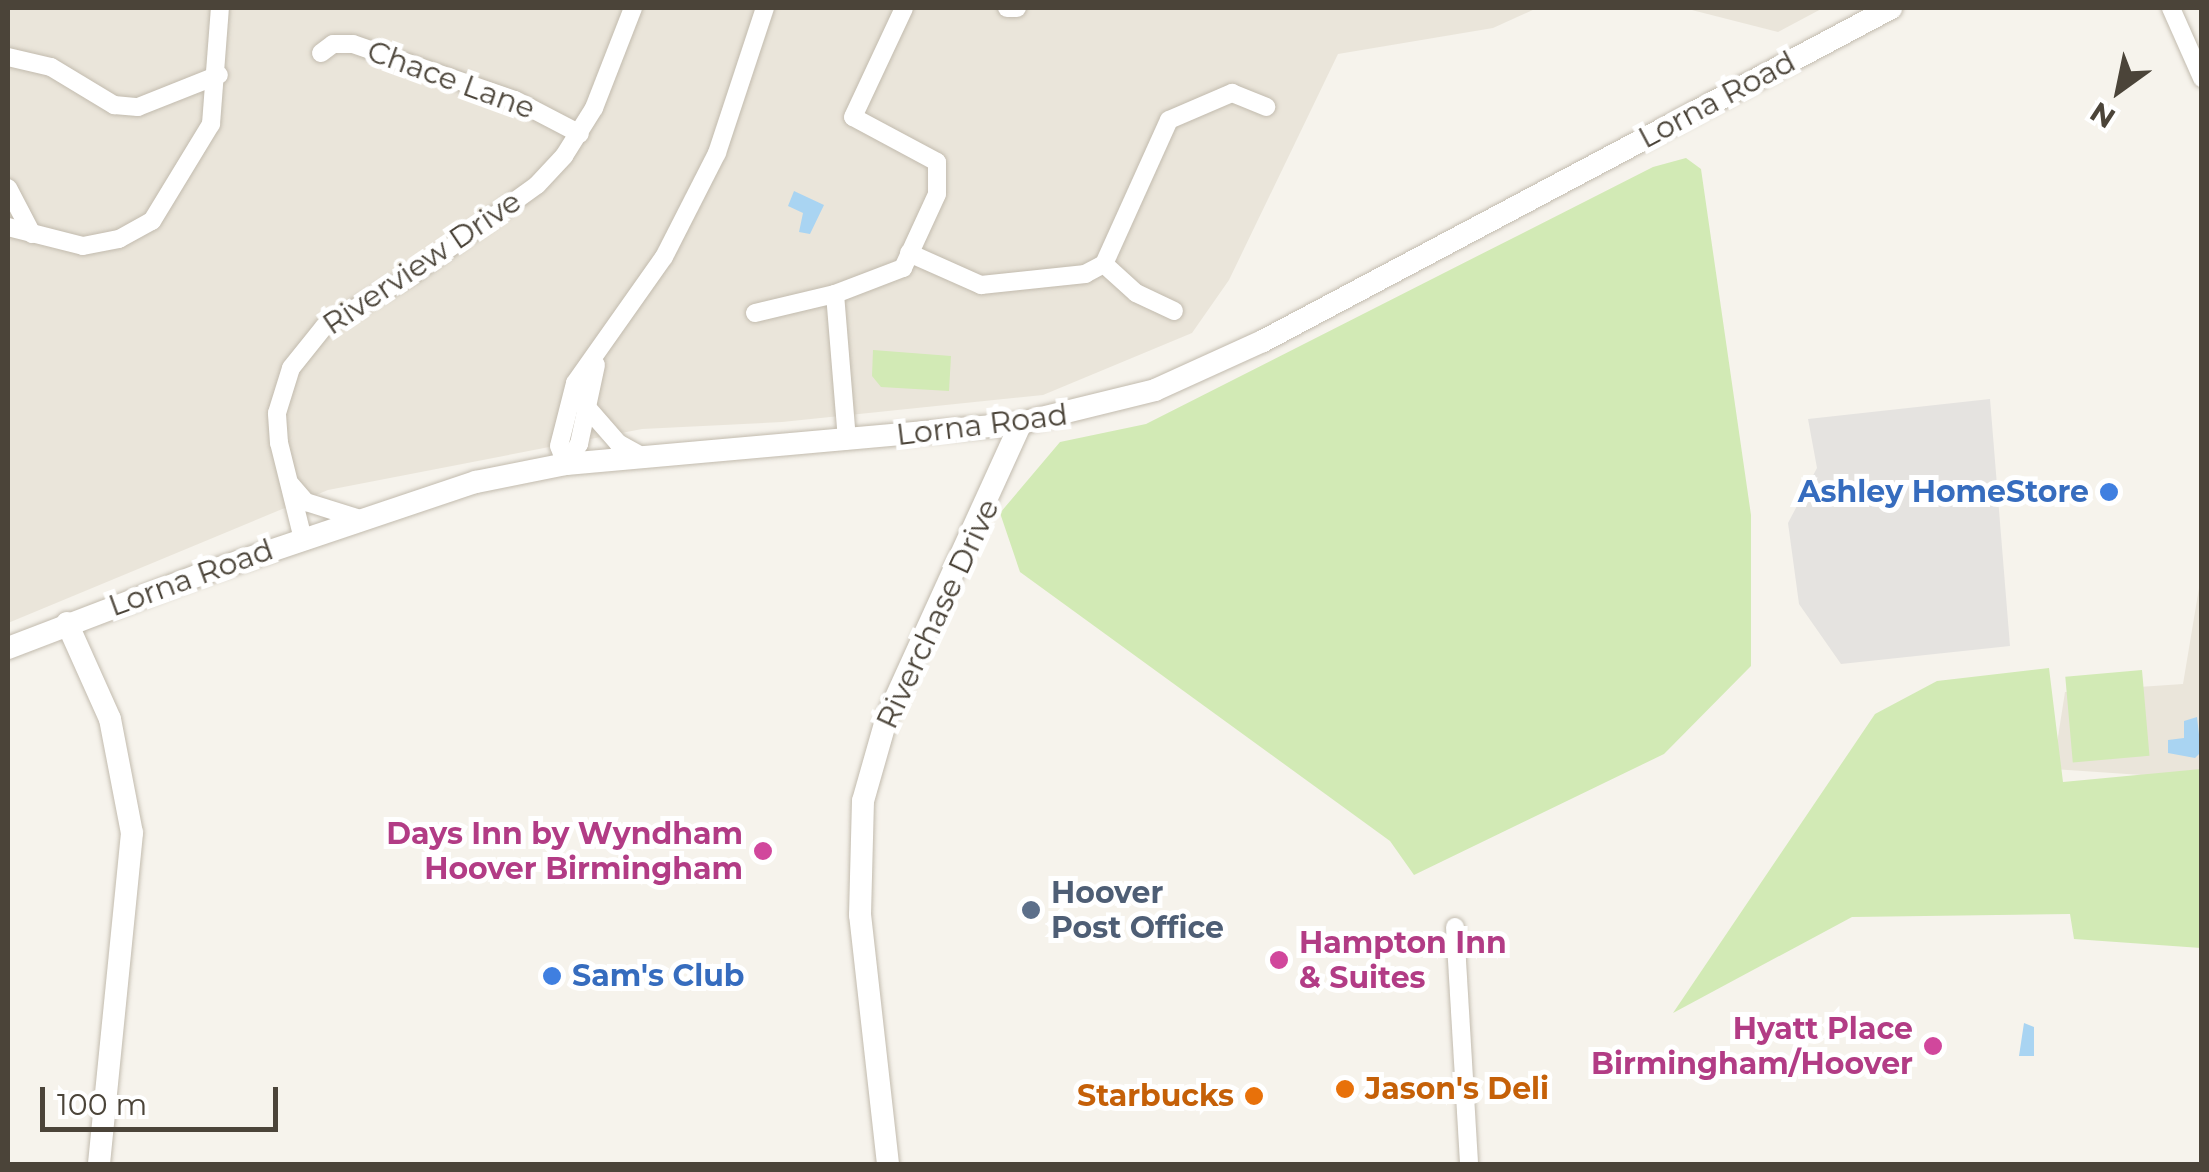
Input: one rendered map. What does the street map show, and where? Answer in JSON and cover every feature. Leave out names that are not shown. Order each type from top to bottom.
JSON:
[{"type":"street","points":[[8,226],[83,246],[119,240],[152,221],[211,124],[219,75],[220,8]]},
{"type":"street","name":"Riverview Drive","points":[[303,539],[285,478],[277,413],[290,368],[308,343],[536,185],[580,134],[633,8]]},
{"type":"street","points":[[566,464],[560,446],[567,401],[664,258],[717,153],[764,8]]},
{"type":"street","points":[[755,313],[894,276],[909,254],[937,194],[938,162],[853,117],[904,8]]},
{"type":"street","points":[[1007,8],[1017,8]]},
{"type":"street","name":"Lorna Road","points":[[8,648],[67,622],[476,482],[566,464],[1021,423],[1155,390],[1263,342],[1891,8]]},
{"type":"street","points":[[2171,8],[2202,78]]},
{"type":"street","name":"Chace Lane","points":[[321,53],[332,44],[353,44],[515,100],[580,134]]},
{"type":"street","points":[[8,57],[51,67],[114,105],[138,107],[219,75]]},
{"type":"street","points":[[909,254],[981,285],[1086,274],[1104,264],[1168,120],[1232,93],[1266,107]]},
{"type":"street","points":[[8,188],[32,234]]},
{"type":"street","points":[[1104,264],[1136,292],[1174,311]]},
{"type":"street","points":[[836,294],[847,441]]},
{"type":"street","points":[[566,464],[579,444],[584,404],[600,355]]},
{"type":"street","points":[[584,404],[618,443],[643,457]]},
{"type":"street","name":"Riverchase Drive","points":[[888,1164],[860,915],[863,801],[887,717],[1021,423]]},
{"type":"street","points":[[285,478],[306,502],[360,519]]},
{"type":"street","points":[[67,622],[114,732],[132,833],[98,1164]]},
{"type":"street","points":[[1455,927],[1469,1164]]},
{"type":"shaded area","points":[[8,8],[1537,8],[1493,28],[1338,54],[1229,280],[1192,333],[1043,395],[782,422],[642,429],[328,490],[8,623]]},
{"type":"shaded area","points":[[1684,8],[1823,8],[1778,32]]},
{"type":"shaded area","points":[[1990,399],[2010,646],[1841,664],[1799,604],[1788,523],[1817,468],[1808,419]]},
{"type":"shaded area","points":[[2201,576],[2201,779],[2053,769],[2065,692],[2183,684]]},
{"type":"green space","points":[[1686,158],[1701,169],[1751,515],[1751,666],[1664,754],[1414,875],[1390,841],[1020,572],[1000,513],[1060,442],[1146,424],[1653,167]]},
{"type":"green space","points":[[873,350],[951,356],[949,391],[881,387],[872,376]]},
{"type":"green space","points":[[2049,668],[2063,782],[2201,769],[2201,948],[2074,939],[2070,914],[1852,917],[1673,1013],[1875,714],[1937,681]]},
{"type":"green space","points":[[2142,670],[2149,756],[2073,762],[2065,677]]},
{"type":"water","points":[[794,191],[824,205],[810,234],[799,232],[803,213],[788,206]]},
{"type":"water","points":[[2197,717],[2201,752],[2195,758],[2168,753],[2168,740],[2184,738],[2184,721]]},
{"type":"water","points":[[2024,1023],[2034,1027],[2034,1056],[2019,1056]]},
{"type":"place","name":"Ashley HomeStore","points":[[2109,492]]},
{"type":"place","name":"Days Inn by Wyndham Hoover Birmingham","points":[[763,851]]},
{"type":"place","name":"Hoover Post Office","points":[[1031,910]]},
{"type":"place","name":"Hampton Inn & Suites","points":[[1279,960]]},
{"type":"place","name":"Sam's Club","points":[[552,976]]},
{"type":"place","name":"Hyatt Place Birmingham/Hoover","points":[[1933,1046]]},
{"type":"place","name":"Jason's Deli","points":[[1345,1089]]},
{"type":"place","name":"Starbucks","points":[[1254,1096]]}]
